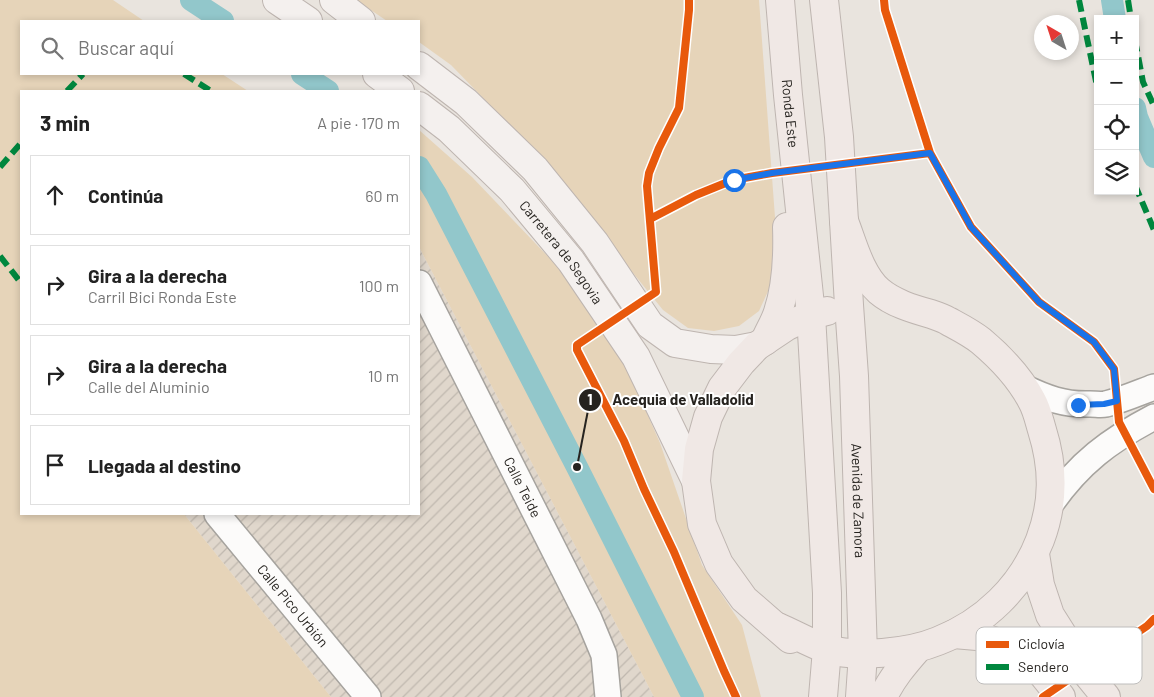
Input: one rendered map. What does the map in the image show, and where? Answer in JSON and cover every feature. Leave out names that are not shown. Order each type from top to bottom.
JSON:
[{"type":"highway","name":"Ronda Este","points":[[780,0],[811,315]]},
{"type":"highway","points":[[824,0],[839,137],[849,305]]},
{"type":"highway","points":[[761,344],[778,314],[784,290],[787,264],[784,169],[779,122],[788,95]]},
{"type":"highway","points":[[778,627],[827,649],[863,654],[918,648],[954,634],[989,612],[1021,577],[1034,554],[1044,530],[1050,505],[1050,459],[1032,401],[1023,387],[1008,367],[980,340],[946,320],[908,307],[879,291],[868,279],[844,221]]},
{"type":"highway","points":[[823,695],[816,672],[807,658],[778,627],[744,599],[718,564],[702,524],[696,481],[699,449],[708,417],[722,388],[741,363],[761,344],[787,326],[811,315],[849,305],[879,304],[908,307]]},
{"type":"highway","name":"Avenida de Zamora","points":[[849,305],[854,376],[863,654],[860,697]]},
{"type":"highway","points":[[811,315],[827,593],[827,649],[823,695]]},
{"type":"highway","points":[[1034,554],[1040,585],[1050,616],[1057,627]]},
{"type":"highway","points":[[954,634],[976,636]]},
{"type":"highway","points":[[883,697],[900,668],[918,648]]},
{"type":"highway","points":[[1050,684],[1060,697]]},
{"type":"highway","points":[[1095,684],[1106,697]]},
{"type":"main road","points":[[277,0],[307,20]]},
{"type":"main road","points":[[334,0],[360,20]]},
{"type":"main road","points":[[420,67],[466,102],[535,169],[595,243],[650,325],[675,343],[711,349],[736,350],[761,344]]},
{"type":"main road","points":[[378,75],[399,90]]},
{"type":"main road","name":"Carretera de Segovia","points":[[420,107],[449,129],[512,190],[571,261],[636,357],[696,481]]},
{"type":"street","name":"Calle Teide","points":[[420,285],[589,619],[604,655],[608,697]]},
{"type":"street","points":[[1023,387],[1060,402],[1078,405],[1104,404],[1117,401],[1154,387]]},
{"type":"street","points":[[1050,505],[1063,486],[1095,454],[1114,440],[1154,417]]},
{"type":"street","name":"Calle Pico Urbión","points":[[218,515],[368,697]]},
{"type":"shaded area","points":[[0,0],[113,0],[143,20],[20,20],[20,75],[224,75],[246,90],[20,90],[20,515],[185,515],[331,697],[0,697]]},
{"type":"shaded area","points":[[356,0],[759,0],[776,231],[770,287],[759,311],[739,326],[714,331],[688,328],[663,310],[531,147],[451,65],[420,43],[420,20],[386,20]]},
{"type":"shaded area","points":[[420,131],[472,177],[558,267],[625,364],[660,443],[702,565],[742,625],[761,697],[654,697],[420,249]]},
{"type":"shaded area","points":[[420,249],[654,697],[331,697],[185,515],[420,515]]},
{"type":"waterway","points":[[191,0],[221,20]]},
{"type":"waterway","points":[[1112,0],[1114,15]]},
{"type":"waterway","points":[[304,75],[326,90]]},
{"type":"waterway","points":[[1139,122],[1154,157]]},
{"type":"waterway","points":[[420,169],[436,194],[693,697]]},
{"type":"marked path","points":[[1079,0],[1094,72]]},
{"type":"marked path","points":[[1128,0],[1130,15]]},
{"type":"marked path","points":[[1139,60],[1143,82],[1154,106]]},
{"type":"marked path","points":[[68,90],[82,75]]},
{"type":"marked path","points":[[186,75],[209,90]]},
{"type":"marked path","points":[[0,167],[20,144]]},
{"type":"marked path","points":[[1139,194],[1154,230]]},
{"type":"marked path","points":[[0,256],[20,282]]},
{"type":"cycle path","points":[[689,0],[679,108],[659,148],[649,173],[647,186],[656,292],[577,345],[577,350],[624,441],[736,697]]},
{"type":"cycle path","points":[[884,0],[885,10],[930,153],[971,227],[1039,302],[1094,342],[1114,369],[1119,422],[1154,489]]},
{"type":"cycle path","points":[[650,219],[696,195],[733,180],[772,173],[930,153]]},
{"type":"cycle path","points":[[1142,629],[1154,619]]},
{"type":"cycle path","points":[[1043,697],[1062,684]]},
{"type":"place","name":"Acequia de Valladolid","points":[[577,467]]},
{"type":"route","points":[[734,180],[772,173],[930,153],[971,227],[1039,302],[1094,342],[1114,369],[1117,401],[1104,404],[1078,405]]}]
